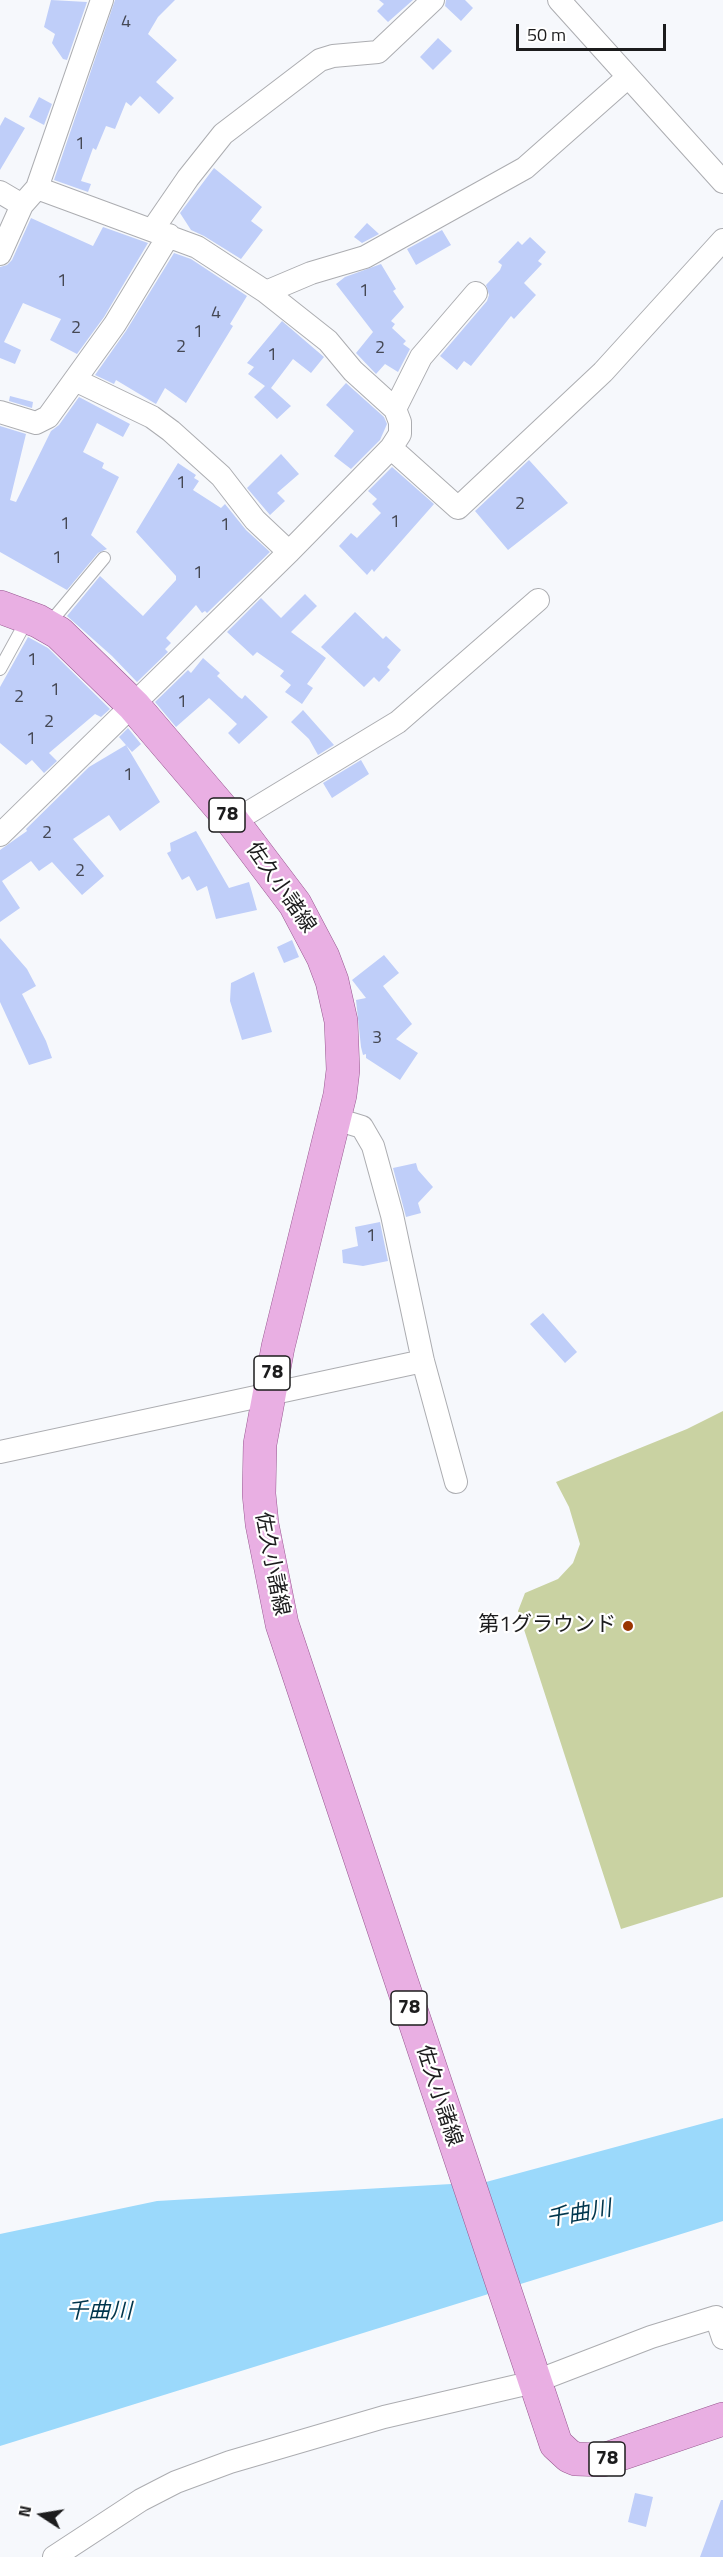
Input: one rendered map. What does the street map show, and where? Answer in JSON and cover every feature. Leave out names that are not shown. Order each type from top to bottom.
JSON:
[{"type":"main road","name":"佐久小諸線","points":[[25,616],[72,643],[134,706],[233,822],[295,904],[309,927],[333,981],[343,1047],[341,1087],[336,1119],[267,1396],[258,1471],[262,1524],[273,1587],[292,1655],[556,2444],[569,2456],[586,2461],[603,2460],[723,2418]]},
{"type":"street","points":[[0,254],[22,205],[37,188],[102,0]]},
{"type":"street","points":[[0,412],[36,423],[48,417],[115,324],[188,178],[223,134],[320,60],[333,56],[378,52],[433,0]]},
{"type":"street","points":[[560,0],[723,182]]},
{"type":"street","points":[[266,292],[303,276],[365,257],[525,168],[628,77]]},
{"type":"street","points":[[0,835],[289,552],[391,448],[400,434],[400,422],[394,409],[353,371],[328,341],[266,292],[197,247],[37,188]]},
{"type":"street","points":[[0,192],[22,205]]},
{"type":"street","points":[[391,448],[458,508],[603,372],[723,240]]},
{"type":"street","points":[[394,409],[421,357],[476,293]]},
{"type":"street","points":[[75,380],[152,417],[171,431],[221,476],[255,520],[289,552]]},
{"type":"street","points":[[233,822],[398,722],[538,600]]},
{"type":"street","points":[[336,1119],[362,1127],[373,1146],[392,1215],[423,1361],[456,1482]]},
{"type":"street","points":[[0,1452],[423,1361]]},
{"type":"street","points":[[54,2557],[141,2500],[197,2474],[716,2317],[723,2338]]},
{"type":"lane","points":[[0,669],[25,616],[104,558]]},
{"type":"green space","name":"第1グラウンド","points":[[723,1411],[723,1897],[621,1929],[518,1611],[525,1593],[558,1579],[573,1563],[580,1544],[569,1507],[556,1482],[687,1429]]},
{"type":"water","name":"千曲川","points":[[723,2118],[723,2221],[0,2446],[0,2234],[157,2201],[486,2182]]},
{"type":"building","points":[[51,0],[87,2],[67,60],[63,59],[52,43],[55,34],[44,27]]},
{"type":"building","points":[[115,0],[175,0],[158,17],[148,34],[177,60],[156,82],[174,98],[159,114],[140,96],[131,106],[126,102],[115,129],[106,126],[96,150],[93,148],[81,181],[91,184],[88,192],[54,180]]},
{"type":"building","points":[[379,0],[413,0],[388,22],[377,11],[384,4]]},
{"type":"building","points":[[446,0],[465,0],[473,8],[461,21],[445,6]]},
{"type":"building","points":[[438,38],[452,51],[433,70],[420,57]]},
{"type":"building","points":[[39,97],[52,104],[44,125],[29,117]]},
{"type":"building","points":[[5,117],[25,128],[0,170],[0,126]]},
{"type":"building","points":[[214,168],[262,207],[251,221],[263,230],[241,259],[191,230],[180,213]]},
{"type":"building","points":[[31,218],[93,246],[103,227],[148,243],[104,317],[77,354],[50,340],[61,319],[23,303],[4,342],[21,350],[15,364],[0,358],[0,267],[12,260]]},
{"type":"building","points":[[367,223],[379,234],[362,243],[354,237]]},
{"type":"building","points":[[442,230],[451,245],[416,265],[407,249]]},
{"type":"building","points":[[530,237],[546,252],[538,261],[542,264],[524,283],[536,295],[514,319],[511,316],[471,366],[464,361],[457,370],[440,356],[487,301],[489,295],[486,285],[500,270],[502,265],[498,262],[518,241],[522,245]]},
{"type":"building","points":[[174,253],[191,259],[247,296],[230,324],[233,326],[186,403],[165,388],[156,404],[116,380],[114,384],[95,375],[126,331]]},
{"type":"building","points":[[381,264],[396,289],[393,291],[404,307],[391,321],[395,324],[392,328],[406,341],[403,344],[410,349],[398,372],[385,364],[376,374],[356,353],[373,332],[336,284],[345,277]]},
{"type":"building","points":[[282,321],[324,357],[311,373],[293,359],[271,388],[291,406],[277,419],[254,397],[265,386],[248,374],[254,367],[247,363]]},
{"type":"building","points":[[346,383],[384,417],[387,424],[380,440],[351,469],[334,456],[354,431],[326,405]]},
{"type":"building","points":[[10,396],[33,402],[32,408],[9,401]]},
{"type":"building","points":[[79,397],[130,424],[123,437],[97,423],[83,452],[104,463],[102,468],[119,477],[91,535],[107,549],[98,553],[67,590],[0,552],[0,426],[26,434],[10,500],[16,502],[51,431],[59,425]]},
{"type":"building","points":[[281,454],[299,474],[277,493],[285,501],[270,515],[247,488]]},
{"type":"building","points":[[529,460],[568,503],[508,550],[475,511]]},
{"type":"building","points":[[178,463],[196,475],[194,478],[199,481],[193,490],[221,508],[225,504],[246,530],[270,552],[207,613],[205,611],[202,613],[196,605],[166,638],[171,643],[165,649],[168,652],[137,682],[67,616],[100,576],[143,616],[176,580],[176,576],[136,532]]},
{"type":"building","points":[[392,467],[434,504],[374,572],[372,569],[367,575],[339,546],[351,533],[357,538],[381,513],[372,504],[377,499],[368,491]]},
{"type":"building","points":[[305,594],[317,606],[291,632],[326,658],[307,684],[313,688],[302,704],[285,692],[291,685],[280,676],[284,671],[257,652],[253,656],[227,632],[261,598],[281,618]]},
{"type":"building","points":[[355,612],[383,639],[386,636],[401,650],[387,667],[390,670],[379,682],[374,677],[364,687],[321,647]]},
{"type":"building","points":[[28,637],[48,648],[110,709],[101,717],[95,714],[49,753],[57,761],[44,773],[32,760],[26,765],[0,743],[0,687]]},
{"type":"building","points":[[203,658],[220,673],[217,676],[239,697],[242,699],[245,695],[268,717],[239,744],[228,733],[237,724],[209,698],[176,727],[155,702],[188,670],[191,673]]},
{"type":"building","points":[[303,710],[334,745],[318,755],[309,739],[291,722]]},
{"type":"building","points":[[128,728],[141,744],[132,752],[119,737]]},
{"type":"building","points":[[126,745],[160,802],[120,831],[109,815],[73,839],[104,876],[82,895],[52,862],[39,871],[31,861],[2,881],[20,908],[0,922],[0,850],[27,831],[26,829],[89,767]]},
{"type":"building","points":[[361,760],[369,774],[332,798],[323,783]]},
{"type":"building","points":[[196,831],[229,888],[249,882],[257,910],[216,919],[207,886],[197,891],[189,876],[182,880],[167,853],[171,851],[170,843]]},
{"type":"building","points":[[0,938],[27,969],[36,986],[22,994],[52,1058],[29,1065],[0,1002]]},
{"type":"building","points":[[292,940],[299,957],[284,963],[277,947]]},
{"type":"building","points":[[384,955],[399,973],[383,986],[412,1024],[396,1039],[418,1053],[400,1080],[366,1058],[366,1054],[363,1055],[356,1000],[366,998],[352,980]]},
{"type":"building","points":[[254,972],[272,1032],[242,1040],[230,1001],[231,983]]},
{"type":"building","points":[[416,1163],[418,1170],[433,1187],[418,1203],[421,1213],[406,1217],[393,1168]]},
{"type":"building","points":[[380,1222],[388,1261],[363,1266],[343,1263],[342,1250],[358,1246],[355,1227]]},
{"type":"building","points":[[543,1313],[577,1352],[565,1363],[530,1324]]},
{"type":"building","points":[[635,2493],[653,2497],[646,2527],[628,2522]]},
{"type":"building","points":[[721,2500],[723,2500],[723,2557],[700,2557]]},
{"type":"place","name":"第1グラウンド","points":[[628,1626]]}]
